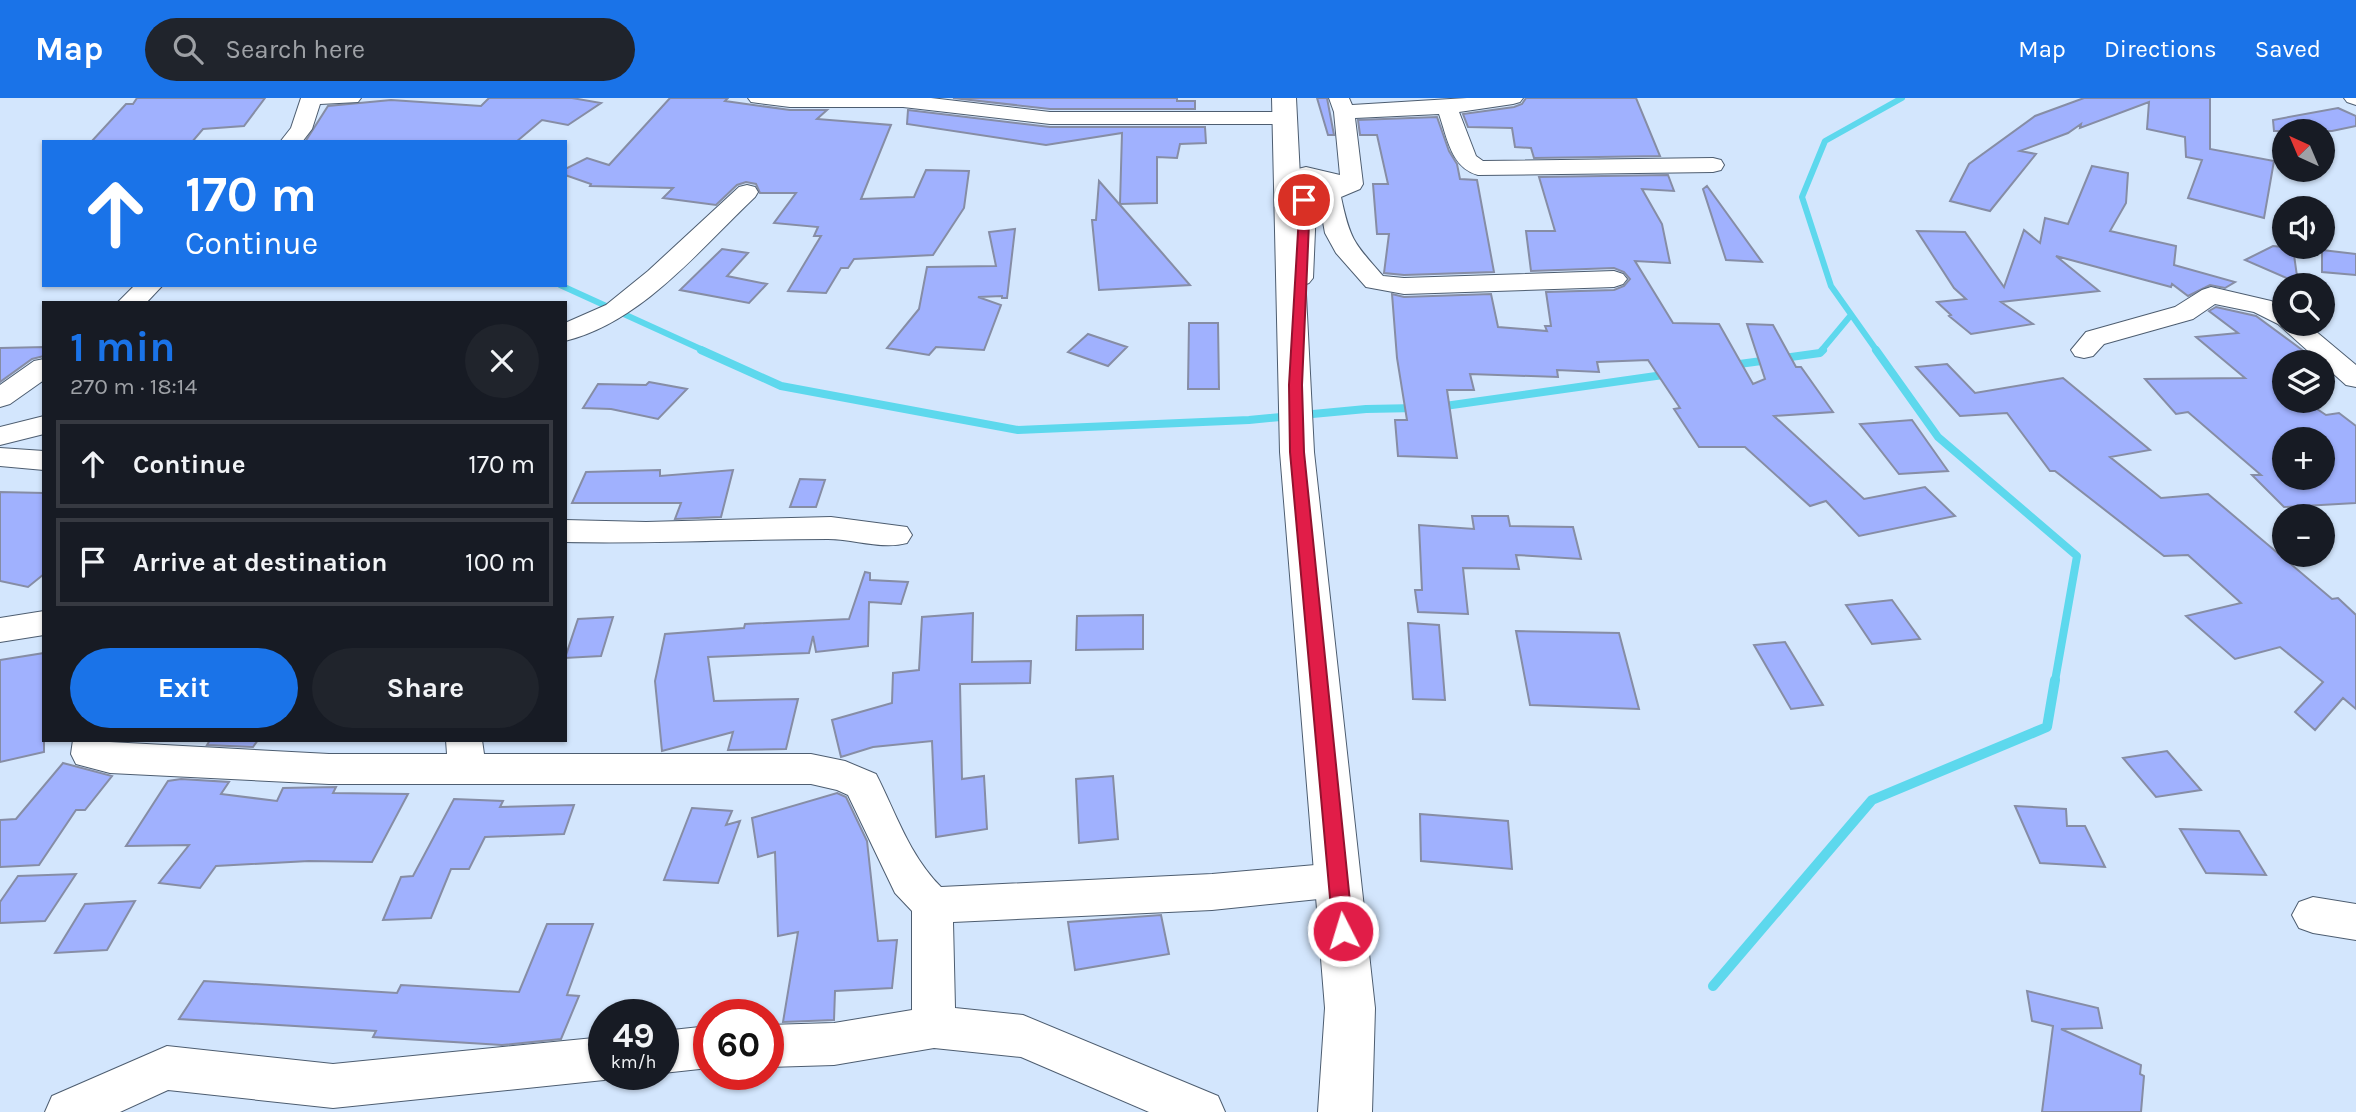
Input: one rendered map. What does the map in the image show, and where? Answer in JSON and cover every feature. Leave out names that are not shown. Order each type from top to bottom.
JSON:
[{"type":"main road","points":[[1284,108],[1297,452],[1350,1008],[1345,1112]]},
{"type":"street","points":[[293,140],[301,129],[311,98]]},
{"type":"street","points":[[322,98],[351,98]]},
{"type":"street","points":[[758,98],[790,101],[903,101],[1050,118],[1284,108]]},
{"type":"street","points":[[1352,184],[1342,105],[1447,107],[1513,98]]},
{"type":"street","points":[[1447,107],[1466,159],[1478,168],[1713,165]]},
{"type":"street","points":[[1295,385],[1306,174],[1352,184]]},
{"type":"street","points":[[1352,184],[1329,194],[1337,233],[1345,248],[1375,282],[1404,286],[1615,279]]},
{"type":"street","points":[[567,332],[615,310],[657,276],[747,192]]},
{"type":"street","points":[[132,301],[149,287]]},
{"type":"street","points":[[2084,350],[2095,338],[2184,313],[2211,295],[2262,306],[2272,311]]},
{"type":"street","points":[[2305,336],[2356,379]]},
{"type":"street","points":[[0,398],[42,367]]},
{"type":"street","points":[[0,436],[42,426]]},
{"type":"street","points":[[0,457],[42,461]]},
{"type":"street","points":[[567,531],[646,533],[831,528],[896,535]]},
{"type":"street","points":[[0,630],[42,623]]},
{"type":"street","points":[[91,742],[89,754],[110,758],[329,769],[465,755],[811,769],[845,776],[863,785],[874,814],[909,881],[932,905],[934,1027]]},
{"type":"street","points":[[932,905],[1212,892],[1338,880]]},
{"type":"street","points":[[2313,915],[2356,922]]},
{"type":"street","points":[[784,1046],[834,1044],[934,1027],[1023,1037],[1202,1112]]},
{"type":"street","points":[[68,1112],[167,1068],[333,1086],[588,1060]]},
{"type":"building","points":[[137,98],[265,98],[244,126],[203,129],[194,140],[93,140],[126,104],[133,104]]},
{"type":"building","points":[[489,98],[572,98],[601,103],[568,125],[542,120],[518,140],[306,140],[328,106],[391,100],[481,106]]},
{"type":"building","points":[[670,98],[728,98],[725,101],[790,110],[827,110],[817,119],[891,125],[861,199],[914,197],[926,170],[969,171],[964,208],[933,255],[854,259],[848,268],[841,268],[826,293],[788,291],[821,236],[814,236],[818,227],[774,223],[796,193],[760,193],[756,184],[746,182],[737,185],[716,205],[663,198],[673,188],[590,186],[591,184],[567,176],[567,168],[587,158],[609,165]]},
{"type":"building","points":[[953,98],[1177,98],[1177,101],[1195,101],[1195,109],[1050,109]]},
{"type":"building","points":[[1317,98],[1327,98],[1334,135],[1328,135]]},
{"type":"building","points":[[1526,98],[1636,98],[1660,156],[1534,158],[1531,148],[1515,147],[1512,128],[1468,127],[1463,114],[1514,107],[1522,104]]},
{"type":"building","points":[[2084,98],[2210,98],[2210,149],[2272,161],[2264,218],[2188,198],[2202,160],[2186,157],[2185,137],[2147,129],[2149,102],[2080,128],[2081,124],[2068,133],[2020,151],[2036,154],[1990,211],[1950,201],[1969,164],[2035,116]]},
{"type":"building","points":[[2338,108],[2356,116],[2356,126],[2335,130],[2335,119],[2278,119]]},
{"type":"building","points":[[908,110],[1050,127],[1205,127],[1206,143],[1180,144],[1177,158],[1157,157],[1157,203],[1120,204],[1122,133],[1046,145],[907,124]]},
{"type":"building","points":[[1437,117],[1449,151],[1457,164],[1460,179],[1477,180],[1494,272],[1404,275],[1384,273],[1389,234],[1377,234],[1373,184],[1388,184],[1377,135],[1360,135],[1358,120]]},
{"type":"building","points":[[2092,166],[2128,173],[2126,203],[2110,231],[2176,246],[2174,265],[2235,282],[2225,288],[2210,285],[2188,296],[2172,284],[2171,287],[2056,256],[2099,291],[2001,302],[2033,324],[1971,334],[1949,316],[1951,315],[1937,302],[1966,299],[1954,288],[1917,231],[1965,232],[2004,287],[2024,230],[2040,243],[2045,218],[2068,224]]},
{"type":"building","points":[[1668,175],[1674,191],[1642,189],[1662,224],[1670,263],[1635,261],[1673,323],[1719,324],[1753,384],[1765,379],[1747,324],[1773,325],[1796,367],[1801,367],[1833,412],[1774,416],[1864,499],[1925,487],[1955,516],[1859,536],[1826,501],[1810,506],[1745,447],[1699,447],[1674,409],[1680,408],[1648,360],[1597,362],[1599,372],[1557,370],[1558,377],[1470,374],[1474,390],[1447,390],[1457,458],[1398,456],[1395,420],[1407,420],[1397,358],[1392,294],[1404,297],[1491,294],[1498,327],[1547,331],[1545,326],[1551,326],[1546,292],[1614,290],[1624,286],[1630,279],[1624,272],[1614,268],[1531,271],[1526,231],[1555,231],[1539,177]]},
{"type":"building","points":[[1099,181],[1190,285],[1099,290],[1092,220],[1096,220]]},
{"type":"building","points":[[1707,186],[1762,262],[1726,260],[1703,189]]},
{"type":"building","points":[[1015,229],[1007,298],[978,297],[1001,305],[984,350],[936,347],[929,355],[887,348],[919,309],[927,267],[996,266],[989,232]]},
{"type":"building","points":[[2272,246],[2272,259],[2295,259],[2297,273],[2275,273],[2245,260]]},
{"type":"building","points":[[722,249],[748,253],[727,276],[767,284],[749,303],[680,290]]},
{"type":"building","points":[[2335,252],[2356,254],[2356,275],[2322,272],[2322,259],[2335,259]]},
{"type":"building","points":[[2216,307],[2256,316],[2272,328],[2272,336],[2283,336],[2302,350],[2272,350],[2272,413],[2339,413],[2356,426],[2356,503],[2281,504],[2252,475],[2261,475],[2188,412],[2176,414],[2145,379],[2245,378],[2196,337],[2238,333],[2209,311]]},
{"type":"building","points":[[1189,323],[1218,323],[1219,389],[1188,389]]},
{"type":"building","points":[[1088,334],[1127,347],[1108,366],[1068,352]]},
{"type":"building","points":[[42,347],[42,356],[32,359],[0,382],[0,348]]},
{"type":"building","points":[[1947,364],[1975,393],[2063,378],[2150,450],[2110,457],[2161,498],[2208,494],[2272,548],[2272,567],[2294,567],[2332,599],[2338,598],[2356,615],[2356,709],[2343,698],[2315,730],[2295,712],[2323,682],[2280,647],[2235,659],[2186,616],[2241,603],[2188,555],[2164,556],[2055,471],[2050,471],[2007,413],[1960,416],[1916,367]]},
{"type":"building","points":[[649,382],[687,389],[658,419],[611,409],[583,408],[598,384],[646,385]]},
{"type":"building","points":[[1912,420],[1948,471],[1899,474],[1860,424]]},
{"type":"building","points":[[660,470],[660,476],[733,470],[721,517],[675,519],[681,503],[572,503],[586,472]]},
{"type":"building","points":[[800,479],[825,480],[816,507],[790,507]]},
{"type":"building","points":[[0,492],[42,493],[42,576],[28,587],[0,581]]},
{"type":"building","points":[[1472,516],[1508,516],[1510,526],[1573,527],[1581,559],[1516,555],[1519,569],[1463,568],[1468,614],[1418,612],[1415,590],[1422,590],[1419,525],[1474,529]]},
{"type":"building","points":[[865,572],[870,573],[870,580],[908,582],[901,604],[869,602],[868,646],[816,652],[813,636],[809,653],[708,657],[714,701],[798,699],[786,749],[728,750],[733,732],[662,751],[655,681],[665,634],[744,628],[745,624],[849,619]]},
{"type":"building","points":[[1892,600],[1920,639],[1872,644],[1846,605]]},
{"type":"building","points":[[973,613],[972,662],[1031,661],[1030,683],[960,684],[962,779],[984,776],[987,829],[936,837],[932,741],[873,747],[841,757],[832,720],[892,703],[893,673],[919,670],[922,617]]},
{"type":"building","points":[[1143,615],[1143,649],[1076,650],[1077,616]]},
{"type":"building","points":[[613,617],[601,656],[567,658],[578,619]]},
{"type":"building","points":[[1408,623],[1439,625],[1445,700],[1413,699]]},
{"type":"building","points":[[1516,631],[1619,633],[1639,709],[1530,705]]},
{"type":"building","points":[[1785,642],[1823,705],[1791,709],[1754,645]]},
{"type":"building","points":[[42,653],[44,752],[0,762],[0,660]]},
{"type":"building","points":[[209,742],[257,742],[253,747],[207,745]]},
{"type":"building","points":[[2167,751],[2201,790],[2156,797],[2123,758]]},
{"type":"building","points":[[63,763],[112,776],[85,810],[76,810],[39,865],[0,867],[0,820],[16,819]]},
{"type":"building","points":[[1113,776],[1118,839],[1079,843],[1076,779]]},
{"type":"building","points":[[181,779],[229,782],[221,794],[277,801],[283,788],[336,787],[333,793],[408,794],[372,862],[309,861],[216,866],[200,888],[159,883],[189,845],[126,846],[168,781]]},
{"type":"building","points":[[837,793],[846,797],[867,841],[878,941],[897,940],[892,988],[835,991],[834,1020],[784,1022],[798,932],[778,936],[775,852],[758,857],[752,818]]},
{"type":"building","points":[[454,799],[503,801],[500,807],[574,805],[564,834],[485,837],[469,869],[451,869],[431,918],[383,920],[401,877],[413,876]]},
{"type":"building","points":[[2015,806],[2066,809],[2067,826],[2085,826],[2105,867],[2040,863]]},
{"type":"building","points":[[692,808],[732,811],[726,825],[740,821],[718,883],[664,880]]},
{"type":"building","points":[[1420,814],[1508,821],[1512,869],[1421,861]]},
{"type":"building","points":[[2180,829],[2239,831],[2266,875],[2206,873]]},
{"type":"building","points":[[76,874],[45,921],[0,923],[0,902],[18,876]]},
{"type":"building","points":[[135,901],[107,950],[55,953],[85,904]]},
{"type":"building","points":[[1161,915],[1169,954],[1075,970],[1068,922]]},
{"type":"building","points":[[547,924],[593,924],[567,995],[579,996],[561,1039],[502,1045],[373,1037],[376,1031],[179,1019],[204,981],[397,993],[401,985],[519,992]]},
{"type":"building","points":[[2027,991],[2098,1008],[2102,1028],[2061,1029],[2141,1065],[2140,1074],[2144,1076],[2141,1112],[2042,1112],[2053,1026],[2032,1021]]},
{"type":"waterway","points":[[1877,351],[1831,286],[1802,197],[1825,141],[1902,98]]},
{"type":"waterway","points":[[564,287],[705,351]]},
{"type":"waterway","points":[[1821,351],[1851,315]]},
{"type":"waterway","points":[[701,350],[781,386],[1018,430],[1249,420],[1366,409],[1417,408]]},
{"type":"waterway","points":[[1732,365],[1820,353],[1823,350]]},
{"type":"waterway","points":[[1876,350],[1938,437],[2077,556],[2055,681]]},
{"type":"waterway","points":[[1438,407],[1670,374]]},
{"type":"waterway","points":[[1713,986],[1872,800],[2047,727],[2055,680]]},
{"type":"route","points":[[1304,200],[1295,385],[1297,452],[1343,931]]}]
